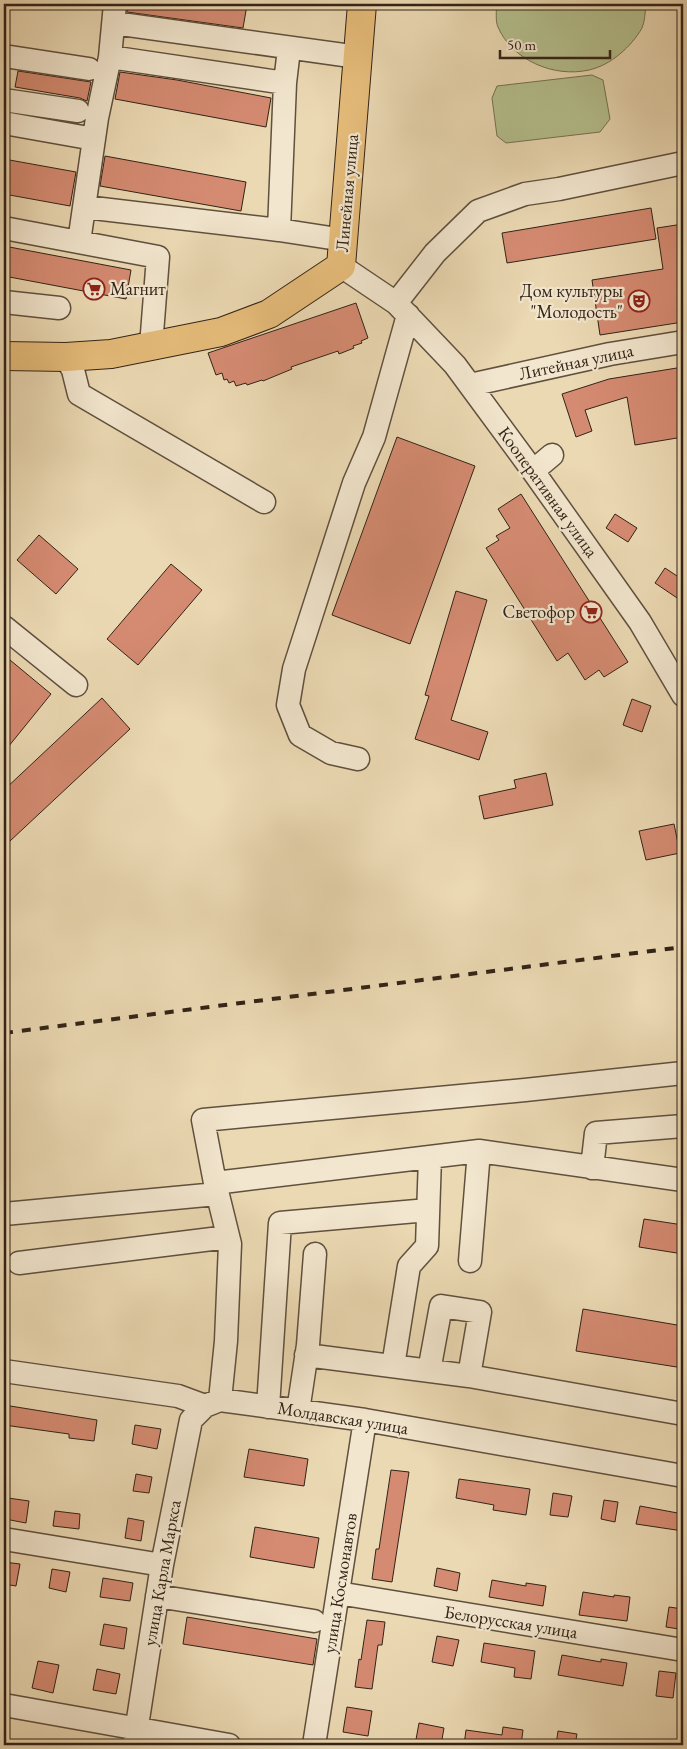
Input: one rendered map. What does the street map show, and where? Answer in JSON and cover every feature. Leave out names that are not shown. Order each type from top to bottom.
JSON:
[{"type":"main road","name":"Линейная улица","points":[[4,356],[66,357],[111,354],[221,332],[268,314],[342,253],[362,4]]},
{"type":"street","points":[[79,242],[94,139],[110,57],[115,13],[289,48],[358,58]]},
{"type":"street","points":[[279,230],[285,83],[289,48]]},
{"type":"street","points":[[4,56],[89,69]]},
{"type":"street","points":[[110,57],[285,83]]},
{"type":"street","points":[[4,100],[78,111]]},
{"type":"street","points":[[4,124],[94,139]]},
{"type":"street","points":[[358,759],[331,754],[300,736],[288,705],[294,669],[354,483],[374,437],[402,309],[435,253],[478,211],[524,194],[559,189],[683,163]]},
{"type":"street","points":[[85,208],[279,230],[342,253]]},
{"type":"street","points":[[4,228],[158,257],[151,346]]},
{"type":"street","name":"Кооперативная улица","points":[[342,253],[402,309],[455,365],[640,622],[683,695]]},
{"type":"street","points":[[4,302],[59,308]]},
{"type":"street","name":"Литейная улица","points":[[470,385],[610,354],[683,342]]},
{"type":"street","points":[[66,357],[73,370],[79,394],[264,502]]},
{"type":"street","points":[[533,471],[552,455]]},
{"type":"street","points":[[4,627],[76,685]]},
{"type":"street","points":[[212,1403],[226,1341],[230,1244],[202,1120],[525,1090],[683,1073]]},
{"type":"street","points":[[592,1168],[596,1133],[683,1126]]},
{"type":"street","points":[[4,1214],[216,1188],[479,1151],[683,1180]]},
{"type":"street","points":[[470,1261],[479,1151]]},
{"type":"street","points":[[393,1366],[409,1266],[427,1246],[430,1157]]},
{"type":"street","points":[[268,1407],[280,1223],[428,1210]]},
{"type":"street","points":[[20,1263],[228,1237]]},
{"type":"street","points":[[298,1411],[306,1355],[315,1254]]},
{"type":"street","points":[[429,1371],[441,1306],[480,1312],[469,1376]]},
{"type":"street","points":[[306,1355],[469,1376],[683,1414]]},
{"type":"street","name":"Молдавская улица","points":[[4,1371],[178,1396],[212,1403],[268,1407],[365,1420],[683,1476]]},
{"type":"street","name":"улица Карла Маркса","points":[[135,1736],[162,1565],[191,1420],[212,1403]]},
{"type":"street","name":"улица Космонавтов","points":[[314,1745],[365,1420]]},
{"type":"street","points":[[4,1539],[162,1565]]},
{"type":"street","name":"Белорусская улица","points":[[338,1594],[683,1650]]},
{"type":"street","points":[[157,1596],[314,1621]]},
{"type":"street","points":[[4,1705],[135,1736],[229,1745]]},
{"type":"green space","points":[[496,4],[646,5],[642,28],[620,54],[597,68],[576,72],[549,69],[536,64],[513,49],[504,39],[498,27]]},
{"type":"green space","points":[[592,75],[603,80],[610,119],[600,132],[506,143],[497,136],[492,98],[497,86]]},
{"type":"building","points":[[128,4],[247,5],[243,28],[127,12]]},
{"type":"building","points":[[18,71],[91,82],[87,101],[80,98],[15,87]]},
{"type":"building","points":[[120,72],[177,80],[271,98],[266,127],[115,99]]},
{"type":"building","points":[[105,156],[246,182],[241,211],[100,186]]},
{"type":"building","points":[[4,159],[76,172],[70,206],[4,194]]},
{"type":"building","points":[[651,208],[656,239],[507,263],[502,233]]},
{"type":"building","name":"Дом культуры \"Молодость\"","points":[[683,224],[683,322],[600,335],[592,280],[663,269],[657,228]]},
{"type":"building","points":[[4,246],[131,270],[126,299],[4,276]]},
{"type":"building","points":[[356,303],[368,338],[361,341],[362,343],[353,346],[354,348],[339,354],[338,351],[291,367],[292,369],[263,381],[247,385],[246,383],[236,386],[234,381],[229,383],[227,379],[224,380],[222,373],[216,375],[208,353]]},
{"type":"building","points":[[683,367],[683,437],[635,445],[627,397],[585,410],[592,431],[576,437],[562,394],[609,379]]},
{"type":"building","points":[[397,437],[475,466],[410,644],[332,615]]},
{"type":"building","points":[[521,494],[628,662],[604,677],[599,670],[585,680],[568,653],[557,661],[486,548],[499,540],[496,536],[510,528],[498,509]]},
{"type":"building","points":[[615,514],[637,528],[628,542],[606,528]]},
{"type":"building","points":[[39,535],[78,569],[56,594],[17,560]]},
{"type":"building","points":[[171,564],[202,590],[138,665],[107,639]]},
{"type":"building","points":[[665,568],[683,580],[683,602],[655,583]]},
{"type":"building","points":[[456,591],[487,600],[451,720],[488,732],[479,760],[415,739],[429,696],[425,695]]},
{"type":"building","points":[[4,655],[51,694],[4,752]]},
{"type":"building","points":[[102,698],[130,729],[10,841],[4,834],[4,790]]},
{"type":"building","points":[[632,699],[651,706],[642,732],[623,725]]},
{"type":"building","points":[[546,773],[553,805],[484,819],[479,796],[516,788],[514,780]]},
{"type":"building","points":[[674,824],[680,853],[646,860],[639,831]]},
{"type":"building","points":[[644,1219],[683,1225],[683,1254],[639,1247]]},
{"type":"building","points":[[583,1309],[683,1326],[683,1368],[576,1351]]},
{"type":"building","points":[[4,1405],[97,1420],[94,1441],[69,1438],[69,1434],[4,1425]]},
{"type":"building","points":[[135,1425],[161,1429],[157,1449],[132,1444]]},
{"type":"building","points":[[249,1449],[308,1459],[304,1486],[244,1477]]},
{"type":"building","points":[[391,1470],[409,1472],[392,1582],[372,1579],[376,1549],[379,1549]]},
{"type":"building","points":[[136,1474],[152,1477],[149,1493],[133,1491]]},
{"type":"building","points":[[459,1479],[530,1489],[526,1515],[493,1510],[494,1505],[456,1498]]},
{"type":"building","points":[[553,1493],[572,1496],[568,1517],[550,1515]]},
{"type":"building","points":[[8,1498],[29,1501],[26,1523],[5,1519]]},
{"type":"building","points":[[604,1500],[618,1502],[615,1522],[601,1519]]},
{"type":"building","points":[[640,1506],[683,1514],[683,1531],[636,1524]]},
{"type":"building","points":[[55,1511],[80,1514],[79,1529],[53,1526]]},
{"type":"building","points":[[128,1518],[144,1521],[141,1541],[125,1538]]},
{"type":"building","points":[[255,1527],[319,1538],[314,1568],[250,1557]]},
{"type":"building","points":[[4,1562],[20,1564],[16,1586],[4,1584]]},
{"type":"building","points":[[437,1568],[460,1573],[457,1591],[434,1586]]},
{"type":"building","points":[[52,1569],[70,1572],[66,1592],[49,1588]]},
{"type":"building","points":[[103,1578],[133,1583],[130,1601],[100,1597]]},
{"type":"building","points":[[492,1580],[526,1586],[526,1583],[546,1586],[543,1606],[489,1597]]},
{"type":"building","points":[[583,1592],[614,1597],[614,1595],[630,1597],[627,1621],[579,1615]]},
{"type":"building","points":[[669,1607],[683,1609],[679,1629],[666,1627]]},
{"type":"building","points":[[187,1617],[317,1639],[313,1665],[183,1644]]},
{"type":"building","points":[[367,1620],[385,1622],[382,1645],[378,1645],[372,1689],[355,1687]]},
{"type":"building","points":[[104,1624],[127,1628],[124,1649],[100,1645]]},
{"type":"building","points":[[437,1636],[459,1640],[453,1666],[432,1662]]},
{"type":"building","points":[[484,1643],[535,1651],[531,1679],[514,1677],[515,1668],[481,1662]]},
{"type":"building","points":[[562,1655],[601,1662],[601,1659],[627,1663],[623,1686],[558,1675]]},
{"type":"building","points":[[38,1661],[59,1665],[53,1693],[32,1688]]},
{"type":"building","points":[[97,1669],[120,1674],[116,1694],[93,1690]]},
{"type":"building","points":[[659,1671],[676,1673],[673,1698],[656,1696]]},
{"type":"building","points":[[347,1707],[372,1711],[368,1736],[343,1732]]},
{"type":"building","points":[[419,1723],[444,1728],[441,1745],[415,1745]]},
{"type":"building","points":[[503,1727],[523,1730],[521,1745],[464,1745],[466,1730],[502,1735]]},
{"type":"building","points":[[558,1731],[577,1734],[575,1745],[556,1745]]},
{"type":"railway","points":[[4,1033],[683,947]]},
{"type":"place","name":"Магнит","points":[[94,289]]},
{"type":"place","name":"Дом культуры \"Молодость\"","points":[[639,301]]},
{"type":"place","name":"Светофор","points":[[591,612]]}]
